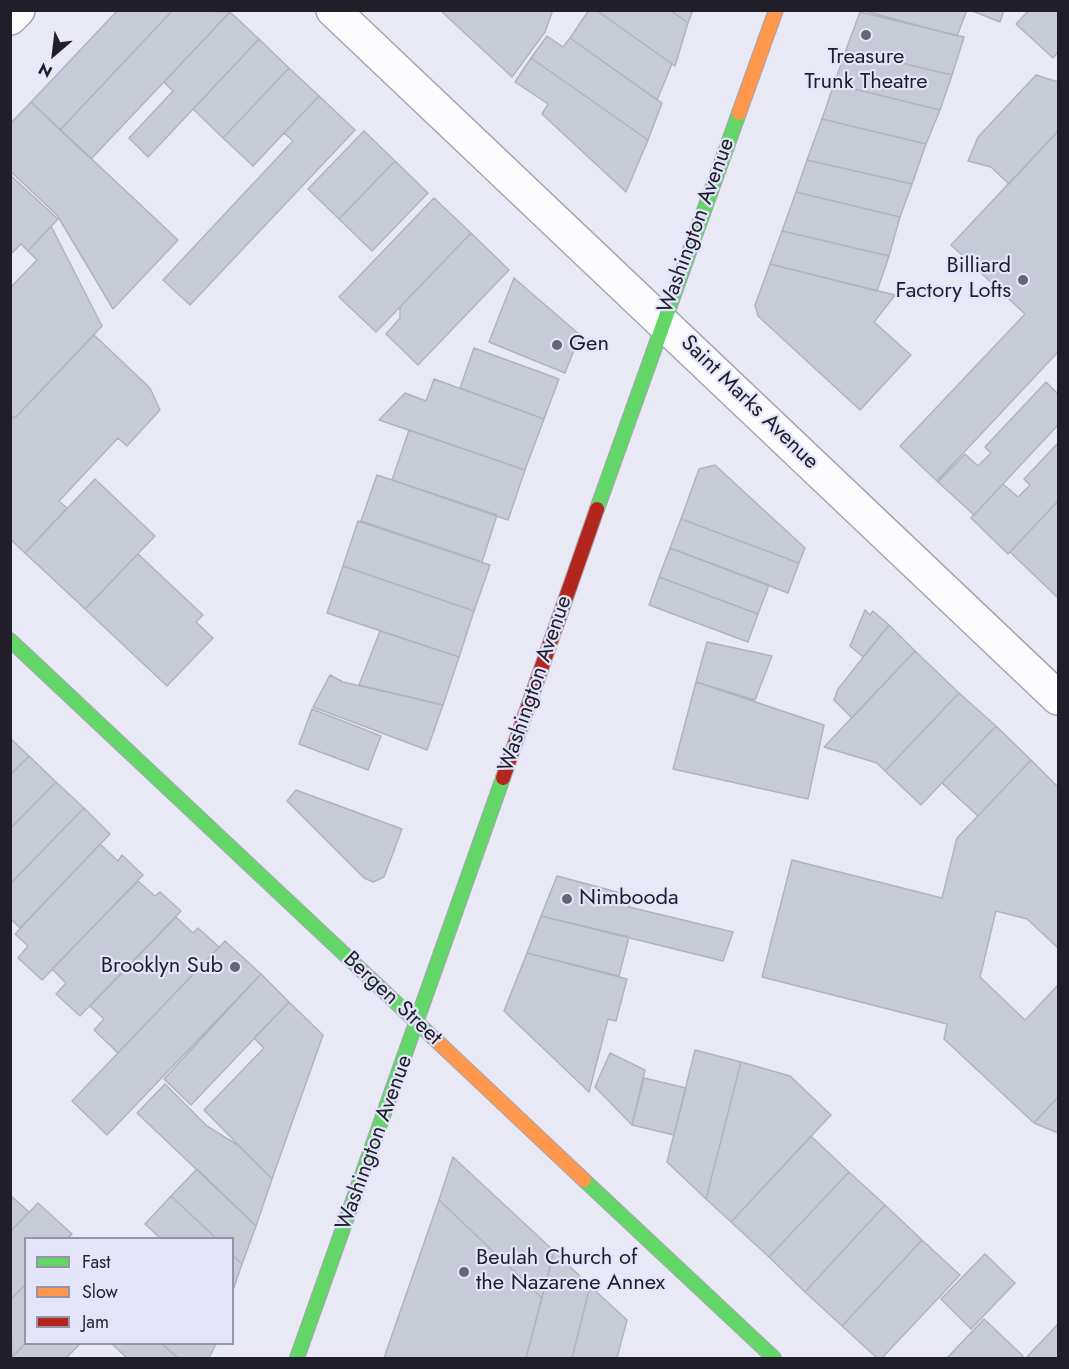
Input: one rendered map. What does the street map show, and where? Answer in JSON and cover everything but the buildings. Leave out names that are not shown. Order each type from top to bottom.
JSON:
[{"type":"main road","name":"Washington Avenue","points":[[297,1359],[418,1024],[663,320],[776,10]]},
{"type":"main road","name":"Bergen Street","points":[[10,639],[774,1359]]},
{"type":"street","points":[[10,18],[18,10]]},
{"type":"street","name":"Saint Marks Avenue","points":[[333,10],[663,320],[1059,698]]},
{"type":"traffic: fast","points":[[597,509],[739,113]]},
{"type":"traffic: fast","points":[[10,640],[440,1044]]},
{"type":"traffic: fast","points":[[297,1358],[503,778]]},
{"type":"traffic: fast","points":[[584,1180],[774,1358]]},
{"type":"traffic: slow","points":[[739,113],[776,10]]},
{"type":"traffic: slow","points":[[440,1044],[584,1180]]},
{"type":"traffic: jam","points":[[503,778],[597,509]]},
{"type":"place","name":"Treasure Trunk Theatre","points":[[866,35]]},
{"type":"place","name":"Billiard Factory Lofts","points":[[1023,280]]},
{"type":"place","name":"Gen","points":[[557,345]]},
{"type":"place","name":"Nimbooda","points":[[567,899]]},
{"type":"place","name":"Brooklyn Sub","points":[[235,967]]},
{"type":"place","name":"Beulah Church of the Nazarene Annex","points":[[464,1272]]}]
